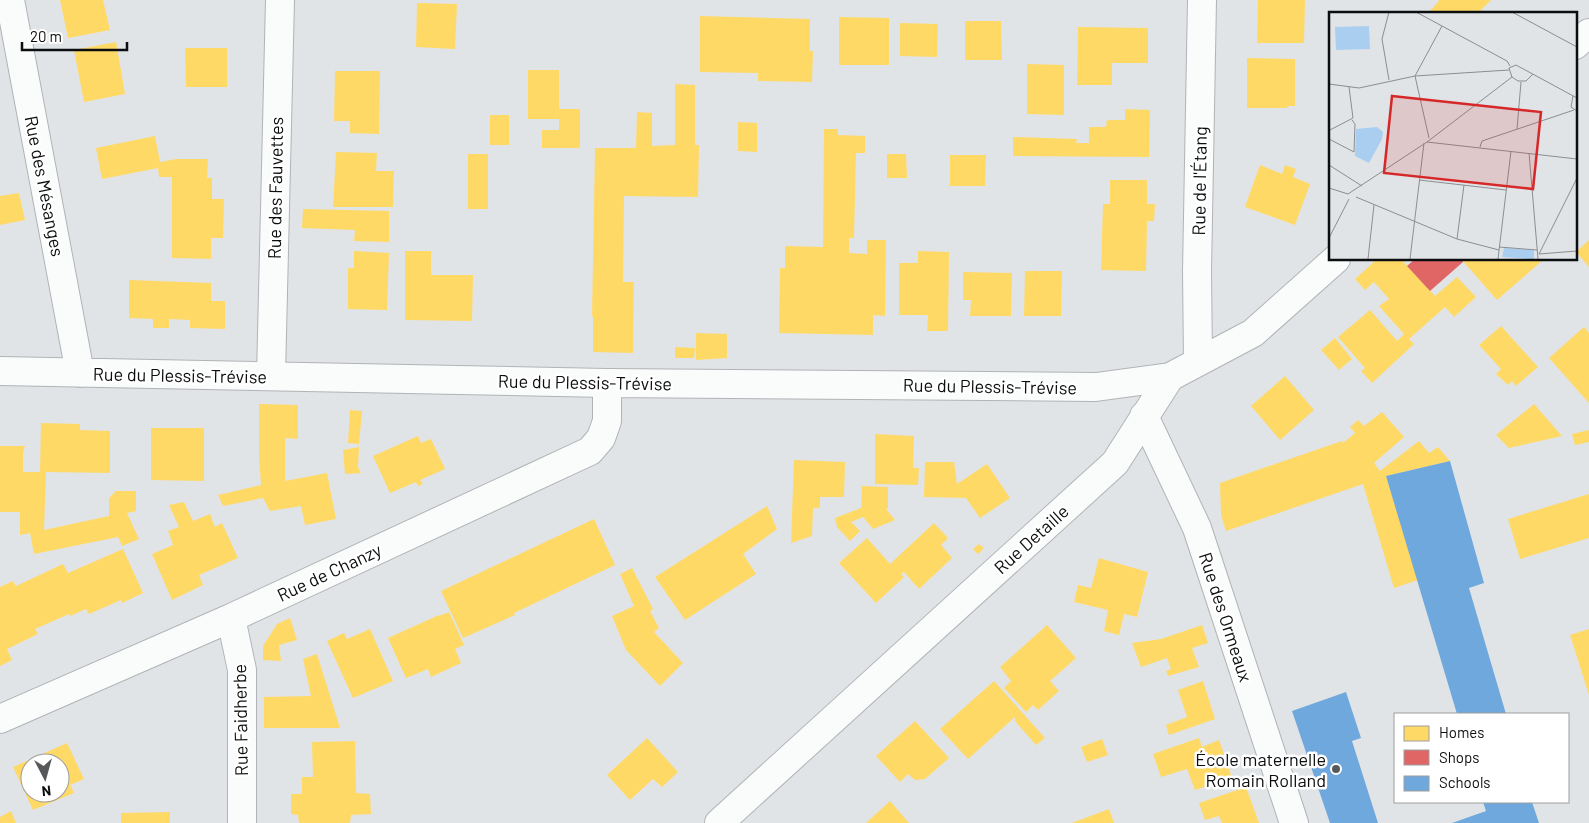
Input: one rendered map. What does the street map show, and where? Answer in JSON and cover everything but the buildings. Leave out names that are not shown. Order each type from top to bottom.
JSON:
[{"type":"street","name":"Rue des Mésanges","points":[[10,0],[80,373]]},
{"type":"street","name":"Rue des Fauvettes","points":[[271,376],[280,0]]},
{"type":"street","name":"Rue de l'Étang","points":[[1198,362],[1197,271],[1202,0]]},
{"type":"street","points":[[1576,44],[1589,33]]},
{"type":"street","name":"Rue Detaille","points":[[719,823],[1114,463],[1170,377],[1253,333],[1335,260]]},
{"type":"street","name":"Rue du Plessis-Trévise","points":[[0,371],[607,383],[1096,387],[1170,377]]},
{"type":"street","name":"Rue de Chanzy","points":[[0,719],[231,618],[590,451],[601,438],[607,421],[607,383]]},
{"type":"street","name":"Rue des Ormeaux","points":[[1144,416],[1197,528],[1294,823]]},
{"type":"street","name":"Rue Faidherbe","points":[[231,618],[242,670],[242,823]]},
{"type":"place","name":"École maternelle Romain Rolland","points":[[1336,769]]}]
